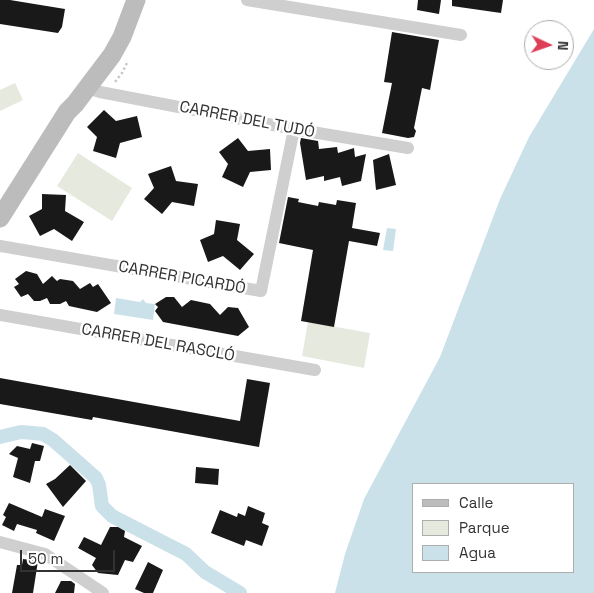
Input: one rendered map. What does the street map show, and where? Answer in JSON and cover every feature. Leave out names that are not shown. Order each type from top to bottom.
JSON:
[{"type":"main road","points":[[0,218],[67,112],[80,84],[105,47],[130,0]]},
{"type":"main road","points":[[67,112],[76,104],[109,59],[122,37],[136,0]]},
{"type":"street","points":[[247,0],[461,35]]},
{"type":"street","name":"CARRER DEL TUDÓ","points":[[87,88],[294,129],[408,148]]},
{"type":"street","name":"CARRER PICARDÓ","points":[[0,246],[261,291],[294,129]]},
{"type":"street","name":"CARRER DEL RASCLÓ","points":[[0,316],[315,370]]},
{"type":"street","points":[[0,542],[45,554],[102,593]]},
{"type":"green space","points":[[15,83],[23,100],[0,111],[0,90]]},
{"type":"green space","points":[[78,153],[132,188],[112,221],[57,186]]},
{"type":"green space","points":[[308,322],[370,333],[364,368],[302,356]]},
{"type":"water","points":[[594,29],[594,593],[335,593],[345,554],[364,499],[440,357],[500,199],[529,137],[569,70],[574,70],[574,62]]},
{"type":"water","points":[[387,228],[396,229],[393,251],[383,250]]},
{"type":"water","points":[[116,298],[140,302],[143,299],[146,303],[155,304],[153,320],[114,314]]},
{"type":"building","points":[[0,0],[65,9],[62,27],[58,33],[0,24]]},
{"type":"building","points":[[418,0],[441,0],[439,14],[417,10]]},
{"type":"building","points":[[452,0],[503,0],[501,13],[452,6]]},
{"type":"building","points":[[392,32],[439,40],[430,90],[422,88],[414,137],[408,138],[382,133],[392,83],[384,82]]},
{"type":"building","points":[[104,110],[116,121],[137,116],[142,137],[120,143],[116,158],[93,151],[97,137],[87,127]]},
{"type":"building","points":[[238,138],[248,151],[270,149],[271,170],[250,172],[243,187],[222,177],[228,164],[219,152]]},
{"type":"building","points":[[301,138],[318,141],[319,149],[337,147],[338,153],[354,148],[355,157],[366,154],[361,181],[342,186],[340,177],[324,181],[324,176],[306,180],[300,143]]},
{"type":"building","points":[[389,154],[396,185],[376,190],[373,160]]},
{"type":"building","points":[[171,166],[176,181],[198,184],[194,206],[172,202],[162,214],[144,199],[154,188],[148,174]]},
{"type":"building","points":[[42,194],[66,195],[65,211],[84,222],[72,241],[54,229],[40,236],[29,216],[42,209]]},
{"type":"building","points":[[288,197],[299,199],[298,202],[318,206],[319,202],[336,205],[337,200],[356,203],[352,228],[380,233],[377,246],[349,241],[334,327],[301,321],[313,250],[279,243]]},
{"type":"building","points":[[216,220],[240,224],[237,240],[254,254],[240,270],[223,256],[208,262],[200,240],[214,234]]},
{"type":"building","points":[[26,271],[37,274],[43,284],[52,276],[57,281],[60,279],[73,281],[80,289],[90,283],[93,287],[98,284],[111,303],[97,312],[69,306],[66,301],[60,304],[50,304],[47,298],[34,301],[28,294],[21,297],[14,287],[19,284],[15,279]]},
{"type":"building","points":[[166,297],[174,297],[182,307],[191,300],[210,304],[220,315],[228,307],[238,308],[249,327],[238,336],[163,322],[155,311],[158,307],[155,304]]},
{"type":"building","points":[[0,378],[240,421],[247,379],[270,383],[259,447],[93,417],[92,420],[0,404]]},
{"type":"building","points":[[32,443],[44,446],[40,461],[35,461],[30,483],[13,477],[18,458],[9,454],[17,446],[30,449]]},
{"type":"building","points":[[70,465],[86,481],[63,507],[46,484],[55,479]]},
{"type":"building","points":[[196,467],[219,469],[218,485],[195,483]]},
{"type":"building","points":[[9,503],[42,517],[45,509],[65,516],[54,541],[36,533],[37,530],[17,524],[14,531],[2,525],[6,517],[3,515]]},
{"type":"building","points":[[248,506],[265,513],[262,523],[269,526],[262,546],[246,540],[244,546],[211,533],[220,510],[237,517],[238,513],[245,516]]},
{"type":"building","points":[[110,527],[118,527],[125,531],[124,537],[142,546],[133,562],[125,560],[118,575],[98,573],[92,565],[96,558],[78,548],[84,537],[101,545]]},
{"type":"building","points":[[23,559],[38,561],[33,593],[12,593],[17,565],[22,565]]},
{"type":"building","points":[[148,562],[163,570],[153,593],[144,593],[135,589]]},
{"type":"building","points":[[61,581],[71,581],[75,584],[74,593],[55,593]]},
{"type":"waterway","points":[[0,437],[21,432],[43,434],[53,440],[96,478],[102,506],[112,516],[186,554],[205,572],[240,593]]}]
